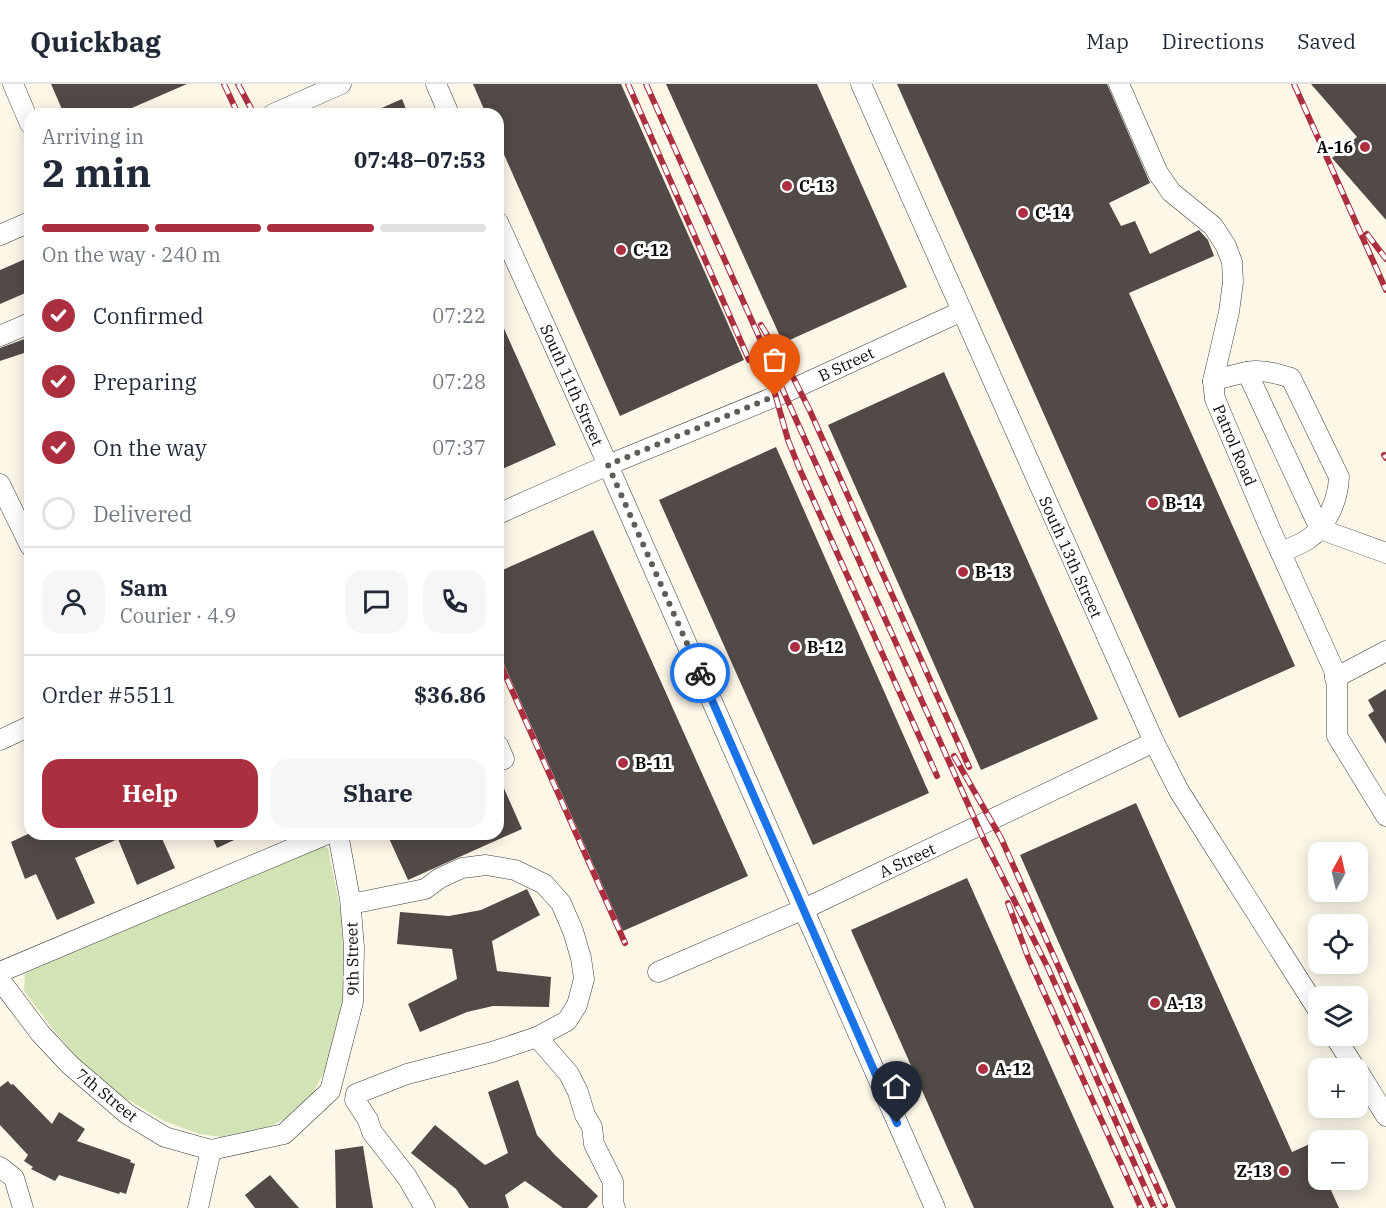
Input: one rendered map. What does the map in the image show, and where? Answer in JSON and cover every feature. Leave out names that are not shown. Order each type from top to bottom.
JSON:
[{"type":"lane","points":[[13,84],[24,110]]},
{"type":"lane","points":[[287,108],[341,84]]},
{"type":"lane","points":[[436,84],[446,108]]},
{"type":"lane","name":"South 13th Street","points":[[861,84],[1154,742],[1179,791],[1308,994]]},
{"type":"lane","name":"Patrol Road","points":[[1119,84],[1158,173],[1171,192],[1213,226],[1226,246],[1232,262],[1233,282],[1229,312],[1213,381],[1215,399],[1334,670],[1337,736],[1386,816]]},
{"type":"lane","points":[[0,235],[24,225]]},
{"type":"lane","name":"South 11th Street","points":[[504,235],[608,465],[935,1208]]},
{"type":"lane","name":"B Street","points":[[504,511],[608,465],[784,393],[962,311]]},
{"type":"lane","points":[[0,336],[24,326]]},
{"type":"lane","points":[[1213,381],[1255,369],[1269,370],[1291,378],[1339,477],[1339,493],[1320,529],[1307,540],[1281,553]]},
{"type":"lane","points":[[1247,372],[1320,529],[1386,553]]},
{"type":"lane","points":[[0,484],[24,534]]},
{"type":"lane","points":[[1335,678],[1386,651]]},
{"type":"lane","points":[[0,740],[24,729]]},
{"type":"lane","name":"A Street","points":[[658,972],[804,909],[1154,742]]},
{"type":"lane","points":[[0,972],[313,840]]},
{"type":"lane","name":"9th Street","points":[[284,1134],[330,1091],[353,1002],[354,947],[351,904],[339,840]]},
{"type":"lane","points":[[351,904],[424,889],[440,878],[462,868],[486,865],[514,870],[544,884],[561,903],[581,958],[584,980],[577,1005],[567,1021],[537,1036],[492,1052],[407,1074],[356,1094],[356,1100],[372,1132],[407,1177],[425,1208]]},
{"type":"lane","name":"7th Street","points":[[0,980],[40,1033],[96,1090],[127,1114],[165,1137],[211,1150],[284,1134]]},
{"type":"lane","points":[[537,1036],[569,1074],[578,1092],[585,1115],[592,1127],[594,1144],[613,1182],[613,1206]]},
{"type":"lane","points":[[1368,1088],[1386,1116]]},
{"type":"lane","points":[[198,1208],[211,1150]]},
{"type":"lane","points":[[0,1167],[14,1178],[23,1208]]},
{"type":"green space","points":[[318,843],[328,848],[342,918],[345,994],[325,1071],[313,1093],[292,1115],[258,1133],[230,1138],[199,1134],[164,1121],[115,1092],[88,1069],[56,1033],[24,991],[25,973]]},
{"type":"building","points":[[51,84],[187,84],[132,108],[61,108]]},
{"type":"building","name":"C-12","points":[[473,84],[621,84],[744,360],[620,416],[504,155],[504,108],[483,108]]},
{"type":"building","name":"C-13","points":[[666,84],[817,84],[907,287],[783,343]]},
{"type":"building","points":[[897,84],[1107,84],[1150,183],[1109,203],[1121,226],[1135,221],[1150,254],[1199,230],[1208,240],[1214,256],[1129,293],[1295,666],[1179,718]]},
{"type":"building","name":"A-16","points":[[1311,84],[1386,84],[1386,220],[1332,158],[1357,137]]},
{"type":"building","points":[[402,99],[406,108],[382,108]]},
{"type":"building","points":[[24,260],[24,294],[0,304],[0,270]]},
{"type":"building","points":[[504,328],[556,445],[504,468]]},
{"type":"building","points":[[24,339],[24,353],[0,361],[0,348]]},
{"type":"building","name":"B-13","points":[[944,372],[1098,719],[981,770],[828,425]]},
{"type":"building","name":"B-12","points":[[776,447],[929,793],[813,845],[659,500]]},
{"type":"building","name":"B-11","points":[[593,530],[748,876],[623,931],[504,664],[504,569]]},
{"type":"building","points":[[1386,689],[1386,744],[1368,715],[1374,711],[1368,700]]},
{"type":"building","points":[[504,788],[522,829],[504,837]]},
{"type":"building","name":"A-13","points":[[1136,803],[1292,1152],[1308,1145],[1308,1190],[1331,1190],[1339,1208],[1176,1208],[1020,855]]},
{"type":"building","points":[[24,836],[24,840],[116,840],[75,858],[95,903],[57,920],[36,874],[25,879],[11,842]]},
{"type":"building","points":[[118,840],[163,840],[175,868],[137,885]]},
{"type":"building","points":[[214,840],[234,840],[217,848]]},
{"type":"building","points":[[390,840],[497,840],[408,880]]},
{"type":"building","name":"A-12","points":[[967,878],[1114,1208],[974,1208],[851,930]]},
{"type":"building","points":[[527,889],[540,915],[492,941],[497,971],[551,977],[549,1007],[493,1006],[467,1012],[420,1032],[408,1004],[457,979],[452,949],[397,944],[400,912],[449,916],[481,910]]},
{"type":"building","points":[[518,1080],[537,1135],[598,1196],[587,1208],[563,1208],[525,1181],[505,1195],[509,1208],[469,1208],[456,1189],[411,1153],[435,1125],[485,1165],[508,1153],[488,1092]]},
{"type":"building","points":[[8,1081],[52,1124],[59,1112],[85,1129],[77,1141],[131,1160],[130,1162],[135,1164],[126,1194],[120,1192],[119,1194],[59,1175],[55,1181],[31,1169],[33,1167],[24,1161],[28,1155],[0,1125],[0,1087]]},
{"type":"building","points":[[363,1146],[373,1208],[336,1208],[335,1150]]},
{"type":"building","points":[[270,1175],[299,1208],[255,1208],[245,1195]]},
{"type":"railway","points":[[224,84],[235,108]]},
{"type":"railway","points":[[238,84],[251,108]]},
{"type":"railway","points":[[628,84],[749,360]]},
{"type":"railway","points":[[646,84],[984,840],[1048,968],[1154,1208]]},
{"type":"railway","points":[[1294,84],[1386,290]]},
{"type":"railway","points":[[1367,234],[1386,259]]},
{"type":"railway","points":[[761,325],[794,379],[810,411],[969,767]]},
{"type":"railway","points":[[770,376],[788,440],[800,470],[937,776]]},
{"type":"railway","points":[[504,672],[625,943]]},
{"type":"railway","points":[[954,756],[1001,838],[1165,1205]]},
{"type":"railway","points":[[1008,903],[1028,957],[1141,1208]]},
{"type":"way so far","points":[[700,673],[608,465],[775,396]]},
{"type":"place","name":"A-16","points":[[1365,147]]},
{"type":"place","name":"C-13","points":[[787,186]]},
{"type":"place","name":"C-14","points":[[1023,213]]},
{"type":"place","name":"C-12","points":[[621,250]]},
{"type":"place","name":"B-14","points":[[1153,503]]},
{"type":"place","name":"B-13","points":[[963,572]]},
{"type":"place","name":"B-12","points":[[795,647]]},
{"type":"place","name":"B-11","points":[[623,763]]},
{"type":"place","name":"A-13","points":[[1155,1003]]},
{"type":"place","name":"A-12","points":[[983,1069]]},
{"type":"place","name":"Z-13","points":[[1284,1171]]},
{"type":"route","points":[[700,673],[897,1123]]}]
